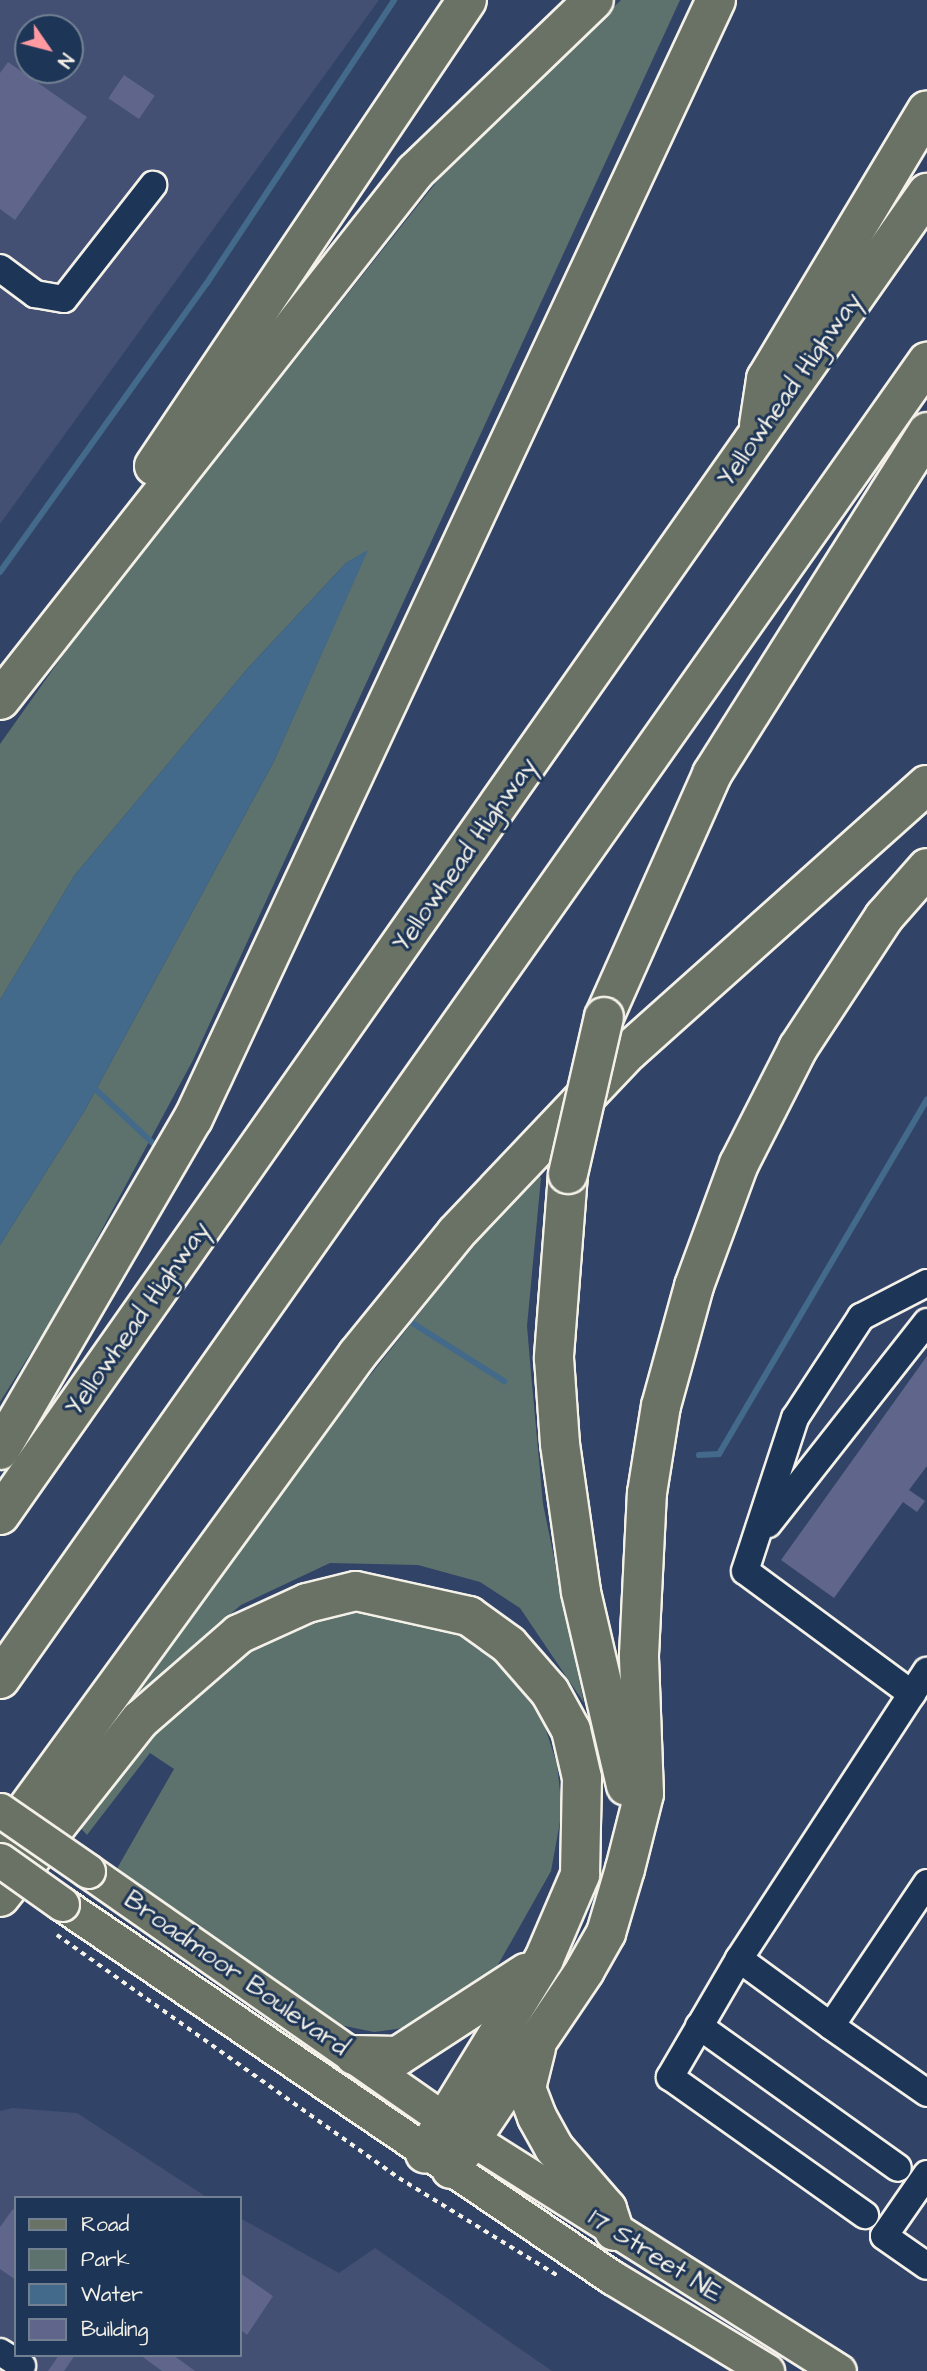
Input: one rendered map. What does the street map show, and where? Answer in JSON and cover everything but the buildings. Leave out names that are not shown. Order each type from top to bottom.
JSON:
[{"type":"highway","points":[[0,695],[467,0]]},
{"type":"highway","points":[[374,140],[488,0]]},
{"type":"highway","points":[[0,700],[415,172],[594,0]]},
{"type":"highway","points":[[0,1450],[193,1119],[716,0]]},
{"type":"highway","points":[[757,438],[766,379],[927,110]]},
{"type":"highway","name":"Yellowhead Highway","points":[[0,1515],[927,193]]},
{"type":"highway","points":[[0,1679],[927,362]]},
{"type":"highway","points":[[625,1868],[627,1795],[619,1741],[581,1592],[560,1444],[554,1358],[568,1174],[604,1017],[712,774],[927,432]]},
{"type":"highway","points":[[0,1846],[357,1355],[456,1233],[629,1051],[927,785]]},
{"type":"highway","points":[[438,2161],[459,2130],[537,2039],[606,1933],[644,1794],[639,1655],[647,1493],[661,1406],[694,1286],[739,1164],[798,1048],[884,917],[927,868]]},
{"type":"highway","points":[[0,1897],[140,1720],[196,1668],[239,1634],[307,1603],[356,1591],[469,1616],[509,1645],[550,1692],[570,1730],[582,1778],[580,1875],[544,1959],[459,2130]]},
{"type":"highway","points":[[354,2055],[398,2056],[433,2039],[544,1959]]},
{"type":"highway","points":[[537,2039],[526,2088],[537,2117],[554,2148],[607,2209],[614,2231]]},
{"type":"main road","name":"Broadmoor Boulevard","points":[[0,1810],[459,2130]]},
{"type":"main road","name":"Broadmoor Boulevard","points":[[0,1860],[58,1918],[438,2161]]},
{"type":"main road","name":"17 Street NE","points":[[459,2130],[614,2231],[839,2371]]},
{"type":"main road","name":"17 Street NE","points":[[438,2161],[767,2371]]},
{"type":"lane","points":[[0,268],[34,295],[64,299],[153,185]]},
{"type":"lane","points":[[912,1694],[745,1572],[795,1418],[862,1317],[927,1283]]},
{"type":"lane","points":[[758,1536],[927,1322]]},
{"type":"lane","points":[[865,2215],[670,2077],[739,1959],[927,1671]]},
{"type":"lane","points":[[831,2026],[927,1883]]},
{"type":"lane","points":[[739,1959],[927,2093]]},
{"type":"lane","points":[[699,2026],[898,2168]]},
{"type":"lane","points":[[927,2174],[884,2236],[927,2266]]},
{"type":"path","points":[[58,1918],[399,2178],[574,2285]]},
{"type":"shaded area","points":[[0,0],[379,0],[0,524]]},
{"type":"shaded area","points":[[13,2108],[77,2113],[205,2196],[14,2196],[14,2357],[242,2357],[242,2219],[339,2273],[375,2248],[552,2371],[0,2371],[0,2111]]},
{"type":"green space","points":[[621,0],[680,0],[193,1060],[64,1300],[0,1402],[0,1245],[85,1110],[274,761],[367,551],[346,563],[248,668],[74,876],[0,1000],[0,744],[83,627],[446,170]]},
{"type":"green space","points":[[535,1168],[541,1178],[527,1326],[531,1373],[543,1504],[584,1703],[520,1608],[480,1582],[418,1565],[330,1563],[241,1605],[168,1667],[121,1730],[113,1728],[317,1442]]},
{"type":"green space","points":[[349,1604],[459,1623],[534,1693],[557,1764],[562,1811],[551,1871],[490,1979],[434,2024],[374,2032],[340,2025],[115,1872],[174,1769],[150,1753],[87,1835],[77,1824],[195,1689],[251,1642]]},
{"type":"water","points":[[368,550],[274,761],[85,1110],[0,1245],[0,1000],[74,876],[248,668],[346,563]]},
{"type":"waterway","points":[[0,572],[207,283],[394,0]]},
{"type":"waterway","points":[[92,1086],[157,1147]]},
{"type":"waterway","points":[[699,1455],[719,1454],[927,1100]]},
{"type":"waterway","points":[[403,1317],[504,1381]]}]
